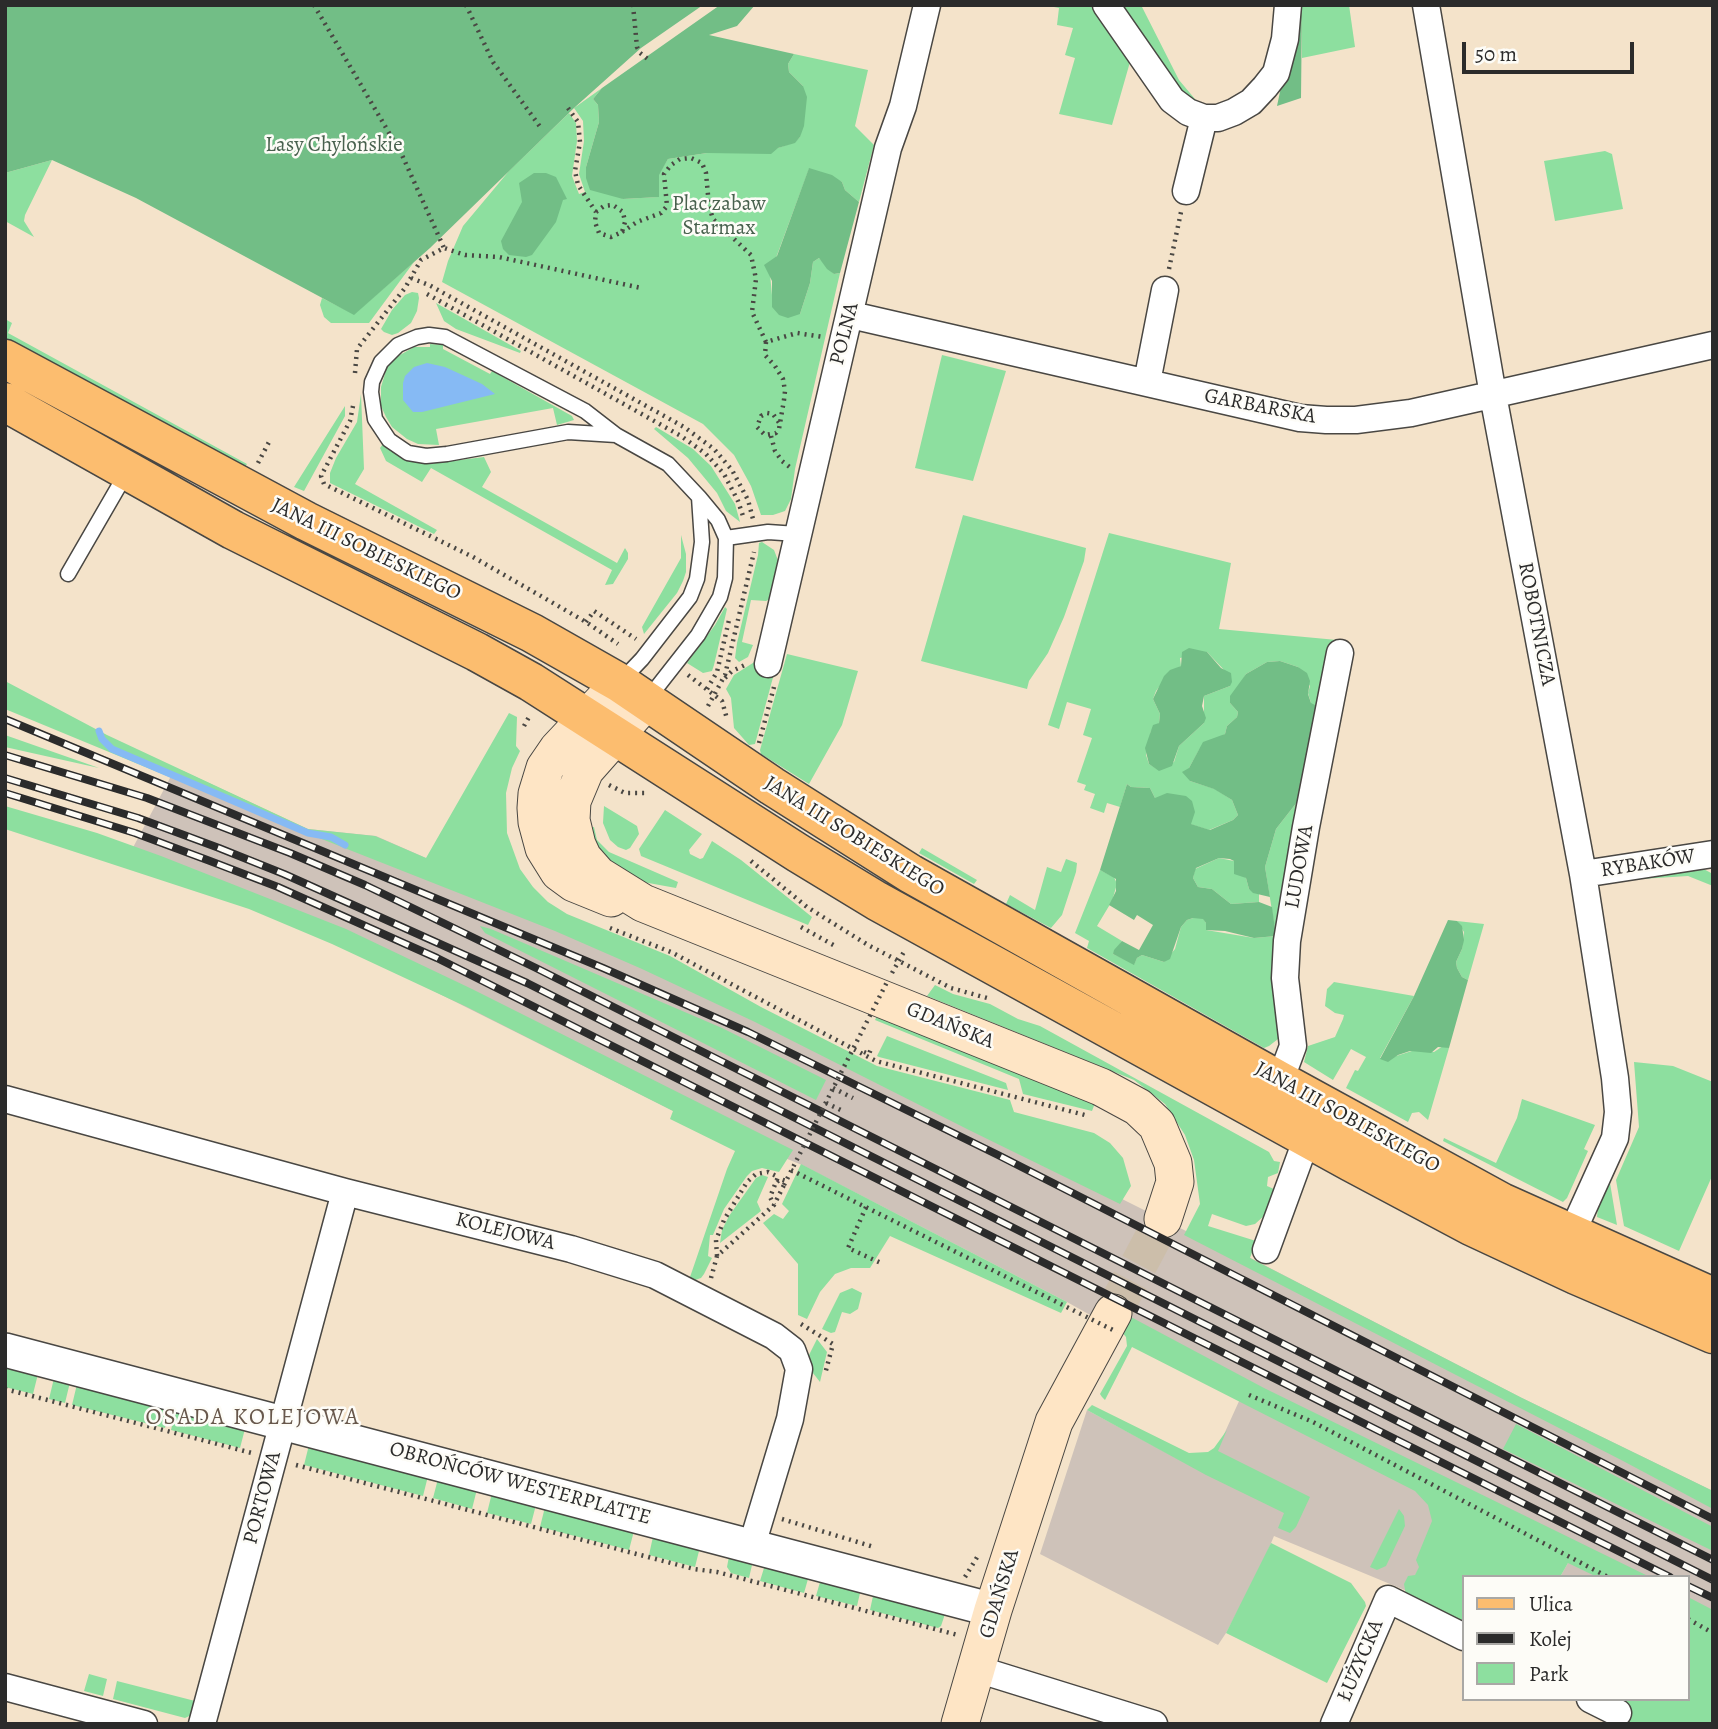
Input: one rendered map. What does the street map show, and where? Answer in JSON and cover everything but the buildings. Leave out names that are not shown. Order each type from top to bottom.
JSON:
[{"type":"main road","name":"JANA III SOBIESKIEGO","points":[[5,359],[306,521],[533,632],[633,692],[911,874],[1280,1081],[1501,1202],[1713,1297]]},
{"type":"main road","name":"JANA III SOBIESKIEGO","points":[[5,402],[296,563],[477,652],[602,726],[877,901],[1307,1138],[1471,1226],[1713,1334]]},
{"type":"main road","name":"GDAŃSKA","points":[[633,692],[602,726],[572,801],[571,820],[580,852],[598,875],[643,903],[1101,1087],[1138,1107],[1157,1125],[1173,1163],[1175,1182],[1163,1219]]},
{"type":"main road","name":"GDAŃSKA","points":[[960,1724],[993,1610],[1054,1422],[1115,1322]]},
{"type":"street","name":"POLNA","points":[[768,664],[888,148],[902,106],[927,5]]},
{"type":"street","points":[[1107,5],[1172,100],[1188,112],[1203,118],[1218,118],[1234,111],[1251,102],[1265,88],[1276,73],[1285,39],[1288,5]]},
{"type":"street","name":"ROBOTNICZA","points":[[1426,5],[1493,395],[1583,874],[1615,1078],[1618,1112],[1615,1138],[1571,1235]]},
{"type":"street","points":[[1186,191],[1203,118]]},
{"type":"street","points":[[1147,382],[1165,290]]},
{"type":"street","name":"GARBARSKA","points":[[851,315],[1300,418],[1326,420],[1356,420],[1411,413],[1713,345]]},
{"type":"street","name":"LUDOWA","points":[[1280,1081],[1293,1046],[1285,978],[1287,941],[1340,653]]},
{"type":"street","name":"RYBAKÓW","points":[[1583,874],[1713,854]]},
{"type":"street","name":"KOLEJOWA","points":[[5,1099],[655,1275],[785,1342],[792,1350],[799,1369],[790,1419],[752,1545]]},
{"type":"street","points":[[1266,1250],[1307,1138]]},
{"type":"street","name":"PORTOWA","points":[[202,1724],[345,1192]]},
{"type":"street","name":"OBROŃCÓW WESTERPLATTE","points":[[5,1350],[993,1610]]},
{"type":"street","name":"ŁUŻYCKA","points":[[1334,1724],[1390,1595],[1462,1636]]},
{"type":"street","points":[[977,1669],[1154,1724]]},
{"type":"street","points":[[5,1686],[144,1724]]},
{"type":"street","points":[[1594,1701],[1618,1713]]},
{"type":"lane","points":[[616,435],[568,432],[447,454],[426,456],[408,453],[389,440],[375,419],[372,382],[381,362],[397,345],[429,335],[445,337],[585,411],[616,435],[668,464],[699,497],[718,520],[726,538],[725,578],[720,597],[698,635],[633,692]]},
{"type":"lane","points":[[68,574],[128,471]]},
{"type":"lane","points":[[633,692],[642,659],[690,597],[697,579],[702,542],[699,497]]},
{"type":"lane","points":[[726,538],[768,532],[797,534]]},
{"type":"path","points":[[314,5],[402,155],[444,248],[465,255],[499,257],[641,288]]},
{"type":"path","points":[[466,5],[493,62],[541,128]]},
{"type":"path","points":[[633,5],[637,47],[649,60]]},
{"type":"path","points":[[568,108],[578,122],[580,142],[575,171],[578,185],[596,212],[595,222],[599,233],[611,237],[637,222],[661,213],[667,206],[664,174],[671,165],[680,159],[691,158],[702,163],[713,219],[751,255],[756,279],[752,312],[766,342],[765,355],[783,379],[785,391],[780,424],[776,433],[765,435],[757,427],[761,416],[773,414],[780,424]]},
{"type":"path","points":[[1165,290],[1186,191]]},
{"type":"path","points":[[596,212],[604,206],[613,205],[623,212],[625,222],[622,232]]},
{"type":"path","points":[[766,342],[797,333],[814,334]]},
{"type":"path","points":[[771,436],[775,452],[782,461],[791,468],[811,475]]},
{"type":"path","points":[[756,754],[779,668],[768,664]]},
{"type":"path","points":[[717,1256],[774,1205],[905,950]]},
{"type":"path","points":[[854,1047],[869,1054],[872,1046]]},
{"type":"path","points":[[833,1088],[853,1098]]},
{"type":"path","points":[[826,1102],[845,1112]]},
{"type":"path","points":[[791,1170],[866,1208],[1115,1322]]},
{"type":"path","points":[[705,1300],[717,1256],[716,1240],[724,1220],[747,1182],[756,1174],[768,1172],[778,1177],[770,1197],[774,1205]]},
{"type":"path","points":[[775,1185],[780,1179],[785,1183]]},
{"type":"path","points":[[866,1208],[848,1248],[881,1263]]},
{"type":"path","points":[[5,1389],[265,1456]]},
{"type":"path","points":[[1249,1395],[1325,1429],[1604,1575]]},
{"type":"path","points":[[286,1462],[633,1554],[717,1572],[961,1636]]},
{"type":"path","points":[[1690,1620],[1713,1633]]},
{"type":"shaded area","points":[[181,770],[308,829],[376,836],[426,858],[1112,1191],[1124,1200],[1186,1231],[1204,1234],[1520,1397],[1713,1491],[1713,1635],[1690,1623],[1690,1575],[1561,1575],[1568,1563],[1453,1505],[1407,1591],[1274,1536],[1261,1567],[1218,1645],[1040,1554],[1087,1410],[1206,1474],[1240,1399],[1067,1302],[802,1165],[780,1156],[759,1154],[332,940],[129,855],[170,778]]},
{"type":"green space","name":"Lasy Chylońskie","points":[[5,5],[703,5],[641,48],[574,108],[430,248],[354,315],[136,198],[52,160],[5,173]]},
{"type":"green space","points":[[720,5],[755,5],[737,26],[709,35],[794,54],[788,64],[789,72],[803,86],[807,97],[800,137],[795,143],[778,148],[771,154],[707,153],[668,159],[659,175],[659,197],[623,199],[590,190],[586,167],[599,122],[598,105],[593,99],[602,88]]},
{"type":"green space","points":[[1102,5],[1130,62],[1112,125],[1059,114],[1075,58],[1065,55],[1073,28],[1057,25],[1059,8],[1049,6]]},
{"type":"green space","points":[[1113,5],[1141,5],[1179,80],[1200,105],[1192,106]]},
{"type":"green space","points":[[1292,5],[1302,5],[1301,98],[1277,106],[1288,54]]},
{"type":"green space","points":[[1302,5],[1349,5],[1355,47],[1302,58]]},
{"type":"green space","name":"Plac zabaw Starmax","points":[[794,54],[868,70],[855,126],[874,145],[859,202],[845,190],[842,182],[809,169],[770,274],[772,295],[800,314],[810,283],[813,262],[819,258],[834,274],[840,273],[795,469],[791,499],[785,511],[761,515],[751,486],[734,455],[703,424],[442,282],[463,226],[509,171],[569,113],[576,123],[577,141],[572,176],[579,194],[585,192],[579,174],[584,141],[583,121],[574,108],[602,88],[593,99],[598,105],[599,122],[586,167],[623,199],[658,197],[658,175],[668,159],[778,148],[795,142],[800,137],[803,86],[789,72],[788,64]]},
{"type":"green space","points":[[1605,151],[1612,154],[1623,209],[1555,221],[1544,161]]},
{"type":"green space","points":[[52,160],[25,215],[24,221],[34,237],[5,221],[5,173]]},
{"type":"green space","points":[[809,168],[832,175],[842,182],[845,190],[859,202],[840,273],[834,274],[827,269],[819,258],[813,262],[810,283],[800,314],[788,318],[779,315],[772,307],[772,281],[764,265],[777,256]]},
{"type":"green space","points":[[534,173],[546,173],[556,177],[567,199],[563,200],[556,222],[532,255],[509,255],[503,249],[501,241],[522,202],[519,183]]},
{"type":"green space","points":[[414,262],[369,323],[331,323],[324,317],[320,305],[322,298],[354,314]]},
{"type":"green space","points":[[418,293],[419,298],[411,323],[392,335],[384,332],[381,329],[392,310],[405,295]]},
{"type":"green space","points":[[436,303],[521,351],[520,353],[456,329],[444,321]]},
{"type":"green space","points":[[5,319],[12,323],[8,333],[247,464],[240,475],[5,343]]},
{"type":"green space","points":[[430,344],[443,345],[443,349],[490,374],[492,371],[572,416],[574,420],[557,425],[553,408],[436,429],[439,445],[418,444],[407,439],[392,427],[386,417],[381,406],[381,387],[387,367],[393,359],[414,347],[430,347]]},
{"type":"green space","points":[[942,355],[1006,371],[973,481],[915,468]]},
{"type":"green space","points":[[361,394],[364,469],[355,484],[437,530],[434,534],[330,483],[330,473],[336,458],[357,422]]},
{"type":"green space","points":[[345,406],[345,416],[304,491],[294,487]]},
{"type":"green space","points":[[656,427],[693,449],[711,466],[735,504],[740,522],[726,511],[717,493],[688,458],[654,429]]},
{"type":"green space","points":[[383,444],[406,460],[427,464],[484,457],[491,472],[482,487],[617,563],[625,548],[628,559],[613,584],[605,585],[612,570],[431,468],[422,482],[386,461],[380,448]]},
{"type":"green space","points":[[963,515],[1086,548],[1064,617],[1048,653],[1029,681],[1027,689],[921,661]]},
{"type":"green space","points":[[1109,533],[1231,563],[1219,629],[1337,640],[1281,1034],[1269,1046],[1264,1048],[1087,948],[1089,941],[1075,933],[1100,870],[1114,877],[1117,884],[1112,901],[1097,926],[1122,941],[1113,954],[1134,964],[1142,955],[1164,962],[1175,949],[1181,927],[1193,918],[1203,918],[1206,930],[1254,938],[1276,936],[1265,867],[1276,829],[1301,797],[1311,703],[1308,693],[1310,686],[1298,667],[1280,661],[1267,662],[1246,674],[1230,703],[1238,712],[1237,717],[1227,726],[1225,734],[1199,750],[1189,768],[1190,781],[1215,789],[1232,800],[1238,815],[1233,820],[1209,830],[1190,824],[1192,816],[1160,798],[1155,798],[1150,788],[1131,787],[1127,784],[1120,807],[1107,803],[1104,813],[1090,808],[1095,794],[1084,790],[1086,785],[1077,782],[1092,738],[1083,735],[1091,709],[1067,702],[1059,729],[1048,725]],"holes":[[[1207,652],[1226,672],[1230,686],[1204,696],[1204,723],[1179,746],[1174,762],[1157,769],[1149,764],[1146,755],[1151,731],[1159,723],[1160,714],[1153,699],[1165,676],[1181,666],[1180,658]]]},
{"type":"green space","points":[[681,535],[686,554],[683,581],[677,593],[644,634],[642,627],[681,558]]},
{"type":"green space","points":[[762,542],[774,550],[779,563],[770,599],[751,600],[742,642],[753,645],[748,657],[739,662],[735,658],[737,643],[759,543]]},
{"type":"green space","points":[[725,607],[727,609],[712,671],[703,673],[687,663]]},
{"type":"green space","points":[[1189,648],[1207,652],[1221,668],[1231,673],[1232,682],[1230,686],[1204,696],[1204,723],[1179,746],[1172,766],[1159,771],[1149,764],[1145,748],[1153,725],[1159,723],[1160,714],[1153,699],[1164,676],[1170,670],[1181,666],[1182,652]]},
{"type":"green space","points":[[787,654],[858,671],[842,725],[809,784],[761,754],[760,750]]},
{"type":"green space","points":[[756,661],[775,670],[755,744],[749,745],[734,728],[731,698],[726,689],[734,675]]},
{"type":"green space","points":[[1280,661],[1307,673],[1310,681],[1308,694],[1311,703],[1317,706],[1301,797],[1276,829],[1265,867],[1270,897],[1253,893],[1246,878],[1234,874],[1234,861],[1230,859],[1219,858],[1196,868],[1193,878],[1198,887],[1212,889],[1231,904],[1259,902],[1272,907],[1276,936],[1254,938],[1225,931],[1206,930],[1203,919],[1193,918],[1181,927],[1170,959],[1164,962],[1142,955],[1134,965],[1113,954],[1122,941],[1139,950],[1153,925],[1137,915],[1134,920],[1109,905],[1116,891],[1116,879],[1100,870],[1127,784],[1131,787],[1150,788],[1155,798],[1167,793],[1186,796],[1192,801],[1195,812],[1191,824],[1210,830],[1233,820],[1238,815],[1232,800],[1214,789],[1190,781],[1182,772],[1189,768],[1203,742],[1225,734],[1227,726],[1237,717],[1238,712],[1230,703],[1230,696],[1246,674],[1267,662]]},
{"type":"green space","points":[[5,681],[107,735],[308,829],[375,836],[426,858],[509,713],[517,717],[516,746],[520,751],[512,768],[506,793],[507,833],[520,869],[548,902],[567,914],[670,956],[761,1007],[877,1066],[1010,1100],[1014,1112],[1094,1133],[1110,1143],[1123,1158],[1131,1186],[1120,1204],[755,1022],[642,969],[555,931],[276,821],[5,709]]},
{"type":"green space","points":[[5,735],[99,768],[5,747]]},
{"type":"green space","points":[[5,806],[97,833],[161,856],[346,929],[793,1150],[779,1172],[762,1168],[747,1176],[724,1209],[713,1235],[710,1235],[708,1256],[712,1258],[704,1274],[701,1278],[689,1280],[735,1151],[670,1119],[673,1111],[467,1007],[332,944],[249,909],[5,829]]},
{"type":"green space","points":[[604,806],[637,826],[639,834],[630,848],[626,850],[618,847],[610,840],[603,823]]},
{"type":"green space","points":[[665,810],[702,834],[689,850],[690,854],[703,858],[712,841],[741,860],[812,917],[808,925],[641,856],[639,849]]},
{"type":"green space","points":[[594,827],[597,840],[609,852],[678,882],[676,888],[643,882],[600,855],[588,828]]},
{"type":"green space","points":[[922,848],[977,880],[974,884],[919,853]]},
{"type":"green space","points":[[1219,858],[1234,861],[1234,869],[1246,878],[1249,889],[1259,894],[1259,902],[1231,904],[1212,889],[1198,887],[1193,878],[1195,869]]},
{"type":"green space","points":[[1066,859],[1077,863],[1076,872],[1062,915],[1051,928],[1006,904],[1010,895],[1035,910],[1047,867],[1061,872]]},
{"type":"green space","points":[[1700,867],[1711,873],[1713,886],[1688,876],[1609,881]]},
{"type":"green space","points":[[1448,920],[1457,921],[1462,926],[1464,940],[1456,962],[1462,977],[1468,980],[1449,1048],[1438,1047],[1431,1053],[1410,1051],[1388,1062],[1380,1059],[1414,996]]},
{"type":"green space","points":[[1457,921],[1484,924],[1468,980],[1462,977],[1457,968],[1456,962],[1462,949],[1464,932]]},
{"type":"green space","points":[[480,926],[722,1028],[826,1080],[816,1100],[485,933]]},
{"type":"green space","points":[[1334,982],[1414,996],[1380,1058],[1415,1050],[1434,1052],[1443,1046],[1449,1048],[1428,1120],[1419,1112],[1412,1113],[1408,1122],[1346,1088],[1355,1070],[1358,1071],[1366,1057],[1351,1049],[1333,1080],[1304,1062],[1308,1046],[1335,1037],[1343,1019],[1344,1015],[1325,1006],[1327,989]]},
{"type":"green space","points":[[935,985],[953,994],[990,1004],[1018,1019],[1040,1026],[1269,1152],[1274,1161],[1280,1162],[1278,1173],[1268,1177],[1267,1186],[1274,1189],[1265,1215],[1255,1224],[1246,1226],[1212,1214],[1208,1226],[1256,1241],[1250,1258],[1522,1398],[1713,1491],[1713,1509],[1184,1235],[1200,1204],[1194,1160],[1185,1135],[1165,1104],[1134,1080],[927,996]]},
{"type":"green space","points":[[877,1016],[1095,1103],[1092,1111],[1023,1094],[1019,1079],[875,1020]]},
{"type":"green space","points":[[887,1036],[1006,1083],[1008,1090],[879,1057],[877,1056]]},
{"type":"green space","points":[[1634,1062],[1673,1066],[1713,1082],[1713,1174],[1679,1251],[1624,1226],[1616,1180],[1639,1127]]},
{"type":"green space","points":[[1522,1099],[1595,1125],[1584,1149],[1588,1151],[1563,1202],[1443,1141],[1444,1138],[1496,1163],[1517,1118]]},
{"type":"green space","points":[[801,1164],[1067,1302],[1061,1313],[890,1236],[870,1268],[851,1268],[835,1274],[820,1292],[807,1319],[798,1315],[798,1264],[763,1223],[774,1214],[783,1219],[789,1211],[782,1204]]},
{"type":"green space","points":[[762,1175],[768,1177],[757,1202],[761,1211],[720,1243],[722,1230],[729,1216],[756,1178]]},
{"type":"green space","points":[[1607,1181],[1610,1183],[1617,1225],[1597,1217]]},
{"type":"green space","points":[[852,1288],[862,1293],[858,1309],[850,1314],[842,1312],[835,1332],[822,1329],[840,1293]]},
{"type":"green space","points":[[1129,1316],[1264,1388],[1646,1575],[1593,1575],[1568,1563],[1561,1575],[1462,1575],[1462,1626],[1406,1595],[1404,1584],[1408,1576],[1415,1575],[1419,1567],[1416,1560],[1432,1521],[1428,1505],[1415,1491],[1132,1347],[1105,1400],[1100,1394],[1127,1346],[1126,1337],[1121,1331]]},
{"type":"green space","points":[[817,1339],[827,1352],[820,1382],[809,1368],[807,1359]]},
{"type":"green space","points":[[5,1361],[39,1370],[33,1394],[5,1387]]},
{"type":"green space","points":[[55,1374],[71,1378],[65,1403],[49,1399]]},
{"type":"green space","points":[[78,1380],[170,1405],[165,1428],[72,1405]]},
{"type":"green space","points":[[1092,1405],[1189,1453],[1208,1452],[1227,1430],[1218,1451],[1310,1497],[1296,1527],[1290,1533],[1278,1528],[1284,1513],[1206,1475],[1087,1410]]},
{"type":"green space","points":[[177,1406],[246,1425],[240,1448],[171,1430]]},
{"type":"green space","points":[[1516,1424],[1713,1527],[1713,1551],[1503,1449]]},
{"type":"green space","points":[[310,1441],[429,1472],[423,1496],[304,1465]]},
{"type":"green space","points":[[439,1475],[478,1485],[472,1509],[433,1498]]},
{"type":"green space","points":[[493,1489],[537,1501],[531,1524],[487,1513]]},
{"type":"green space","points":[[546,1503],[635,1527],[629,1550],[540,1527]]},
{"type":"green space","points":[[1399,1509],[1404,1516],[1405,1526],[1386,1566],[1377,1570],[1370,1567]]},
{"type":"green space","points":[[654,1532],[695,1542],[699,1551],[695,1567],[649,1555]]},
{"type":"green space","points":[[1271,1543],[1351,1583],[1365,1602],[1366,1606],[1327,1683],[1226,1633]]},
{"type":"green space","points":[[730,1551],[747,1556],[752,1565],[749,1578],[731,1573],[727,1567]]},
{"type":"green space","points":[[773,1562],[803,1570],[808,1579],[804,1593],[760,1581],[764,1568]]},
{"type":"green space","points":[[829,1577],[856,1584],[860,1593],[857,1606],[816,1596],[820,1582]]},
{"type":"green space","points":[[882,1591],[947,1608],[941,1626],[938,1628],[870,1610],[873,1596]]},
{"type":"green space","points":[[1690,1598],[1713,1610],[1713,1724],[1613,1724],[1619,1701],[1690,1701]]},
{"type":"green space","points":[[89,1674],[107,1679],[103,1696],[84,1691]]},
{"type":"green space","points":[[117,1681],[199,1702],[194,1714],[185,1718],[113,1699]]},
{"type":"water","points":[[427,363],[445,367],[482,384],[495,394],[413,412],[403,400],[405,376],[414,367]]},
{"type":"waterway","points":[[99,731],[102,739],[112,749],[308,833],[331,837],[345,845]]},
{"type":"tunnel","points":[[1113,1313],[1163,1219]]},
{"type":"railway","points":[[5,719],[603,968],[748,1032],[998,1155],[1713,1519]]},
{"type":"railway","points":[[5,755],[147,798],[365,885],[536,968],[1713,1560]]},
{"type":"railway","points":[[5,778],[138,818],[219,848],[284,874],[527,983],[1713,1580]]},
{"type":"railway","points":[[5,793],[135,833],[210,861],[278,887],[437,958],[1666,1575]]},
{"type":"railway","points":[[1690,1587],[1713,1598]]},
{"type":"district","name":"OSADA KOLEJOWA","points":[[253,1418]]}]
